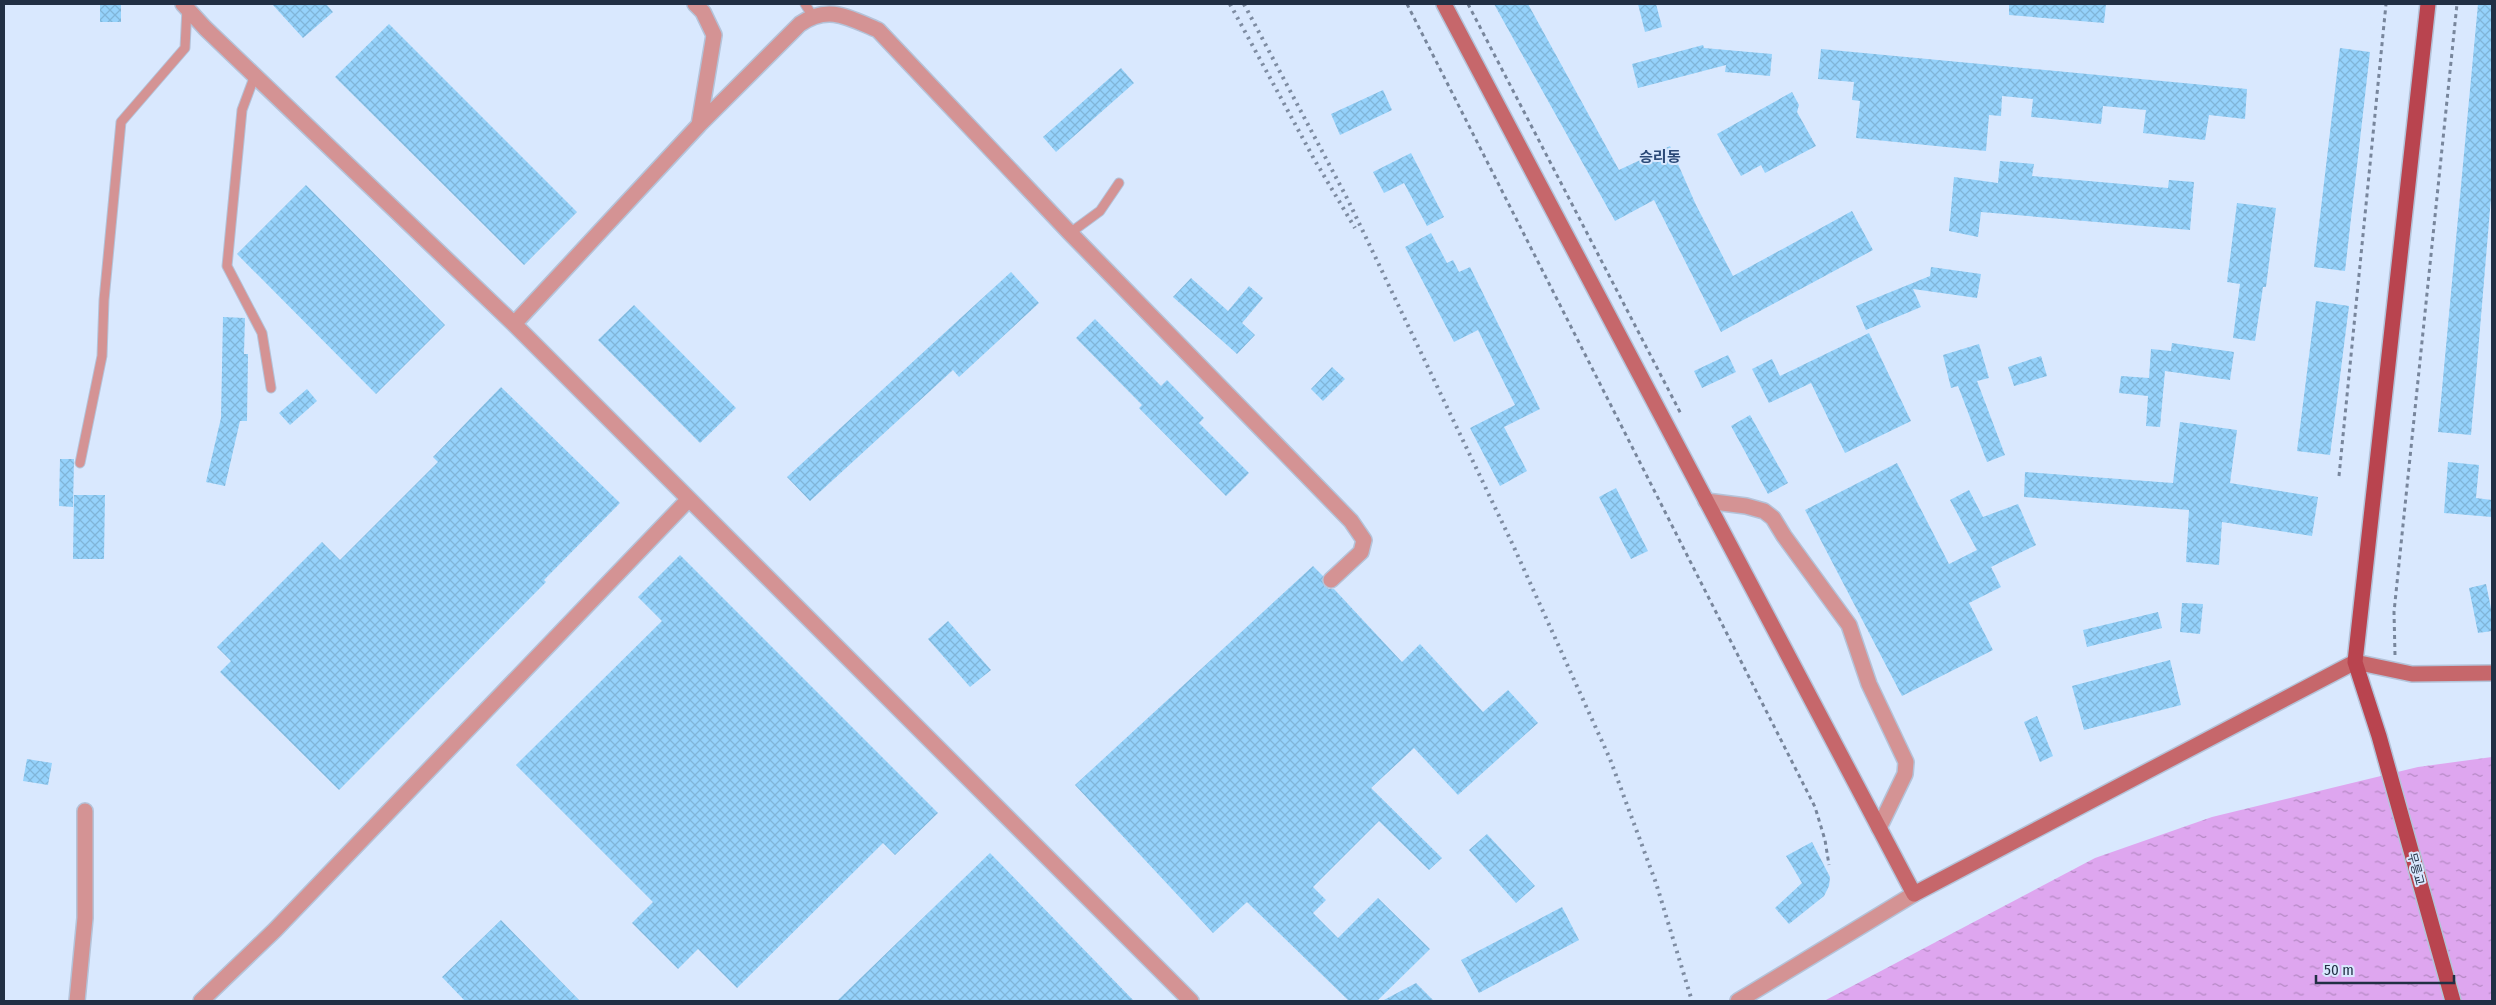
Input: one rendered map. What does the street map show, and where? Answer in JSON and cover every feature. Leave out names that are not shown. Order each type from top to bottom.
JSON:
[{"type":"main road","points":[[1444,4],[1914,894],[2355,662],[2412,674],[2492,673]]},
{"type":"main road","points":[[2355,662],[2428,4]]},
{"type":"main road","name":"무릉교","points":[[2355,662],[2379,736],[2453,1001]]},
{"type":"street","points":[[695,4],[703,12],[714,36],[699,125]]},
{"type":"street","points":[[185,6],[514,324],[1191,1001]]},
{"type":"street","points":[[514,324],[699,125],[800,24],[809,10],[838,13],[878,30],[1070,233],[1351,521],[1364,540],[1361,552],[1331,580]]},
{"type":"street","points":[[201,1001],[275,930],[689,498]]},
{"type":"street","points":[[1706,501],[1764,510],[1773,518],[1784,536],[1850,624],[1869,684],[1906,762],[1905,774],[1879,828]]},
{"type":"street","points":[[77,1001],[85,918],[85,811]]},
{"type":"street","points":[[1738,1001],[1914,894]]},
{"type":"lane","points":[[80,463],[102,356],[104,300],[121,122],[185,48],[185,6]]},
{"type":"lane","points":[[255,75],[242,110],[227,266],[262,332],[271,388]]},
{"type":"lane","points":[[1070,233],[1100,211],[1120,183]]},
{"type":"path","points":[[1407,4],[1815,807],[1825,840],[1828,866]]},
{"type":"path","points":[[2339,476],[2386,4]]},
{"type":"path","points":[[2395,670],[2394,612],[2457,4]]},
{"type":"water","points":[[2492,757],[2492,1001],[1824,1001],[2095,858],[2212,817],[2418,767]]},
{"type":"building","points":[[100,4],[121,4],[121,22],[100,22]]},
{"type":"building","points":[[272,4],[326,4],[333,12],[303,38]]},
{"type":"building","points":[[1494,4],[1528,4],[1619,170],[1670,146],[1696,205],[1733,276],[1852,211],[1873,250],[1721,332],[1654,200],[1615,221]]},
{"type":"building","points":[[1638,4],[1656,4],[1662,27],[1645,32]]},
{"type":"building","points":[[2009,4],[2106,4],[2104,23],[2009,15]]},
{"type":"building","points":[[2478,4],[2492,4],[2492,186],[2471,435],[2438,432]]},
{"type":"building","points":[[389,24],[577,212],[524,265],[335,77]]},
{"type":"building","points":[[1703,45],[1704,48],[1772,54],[1770,76],[1725,72],[1726,65],[1638,88],[1632,64]]},
{"type":"building","points":[[2340,48],[2370,52],[2345,271],[2314,267]]},
{"type":"building","points":[[1821,49],[2247,89],[2245,119],[2209,115],[2205,140],[2143,133],[2146,110],[2103,106],[2101,124],[2031,117],[2033,99],[2002,96],[2001,116],[1989,115],[1986,151],[1856,138],[1860,101],[1852,100],[1854,82],[1818,79]]},
{"type":"building","points":[[1121,68],[1134,83],[1056,152],[1043,137]]},
{"type":"building","points":[[1383,90],[1392,110],[1340,135],[1331,114]]},
{"type":"building","points":[[1792,92],[1799,105],[1797,112],[1816,146],[1765,173],[1761,165],[1741,176],[1717,134]]},
{"type":"building","points":[[1411,153],[1444,217],[1427,226],[1404,183],[1384,193],[1373,172]]},
{"type":"building","points":[[2000,161],[2034,164],[2032,176],[2168,188],[2169,180],[2194,182],[2190,230],[1981,212],[1978,237],[1949,231],[1954,177],[1998,183]]},
{"type":"building","points":[[306,185],[445,325],[376,394],[237,254]]},
{"type":"building","points":[[2237,203],[2276,208],[2266,287],[2263,287],[2255,341],[2233,338],[2240,284],[2227,282]]},
{"type":"building","points":[[1431,233],[1447,263],[1453,260],[1459,272],[1470,267],[1540,409],[1504,427],[1527,471],[1500,486],[1470,428],[1515,405],[1478,330],[1454,342],[1405,247]]},
{"type":"building","points":[[1931,267],[1981,274],[1977,298],[1913,289],[1921,307],[1866,330],[1856,306],[1930,276]]},
{"type":"building","points":[[1011,272],[1039,303],[959,377],[953,370],[810,501],[787,477]]},
{"type":"building","points":[[1191,278],[1228,311],[1249,286],[1263,298],[1242,323],[1255,335],[1237,354],[1173,297]]},
{"type":"building","points":[[2316,301],[2349,306],[2330,455],[2297,451]]},
{"type":"building","points":[[634,305],[736,408],[700,443],[598,340]]},
{"type":"building","points":[[223,317],[245,318],[244,354],[248,354],[247,421],[240,421],[225,486],[206,482],[221,418]]},
{"type":"building","points":[[1095,319],[1161,386],[1167,380],[1204,418],[1199,423],[1249,473],[1226,496],[1139,408],[1142,405],[1076,338]]},
{"type":"building","points":[[1869,333],[1911,421],[1845,453],[1811,383],[1769,403],[1752,369],[1772,359],[1780,376]]},
{"type":"building","points":[[2172,343],[2234,352],[2230,380],[2165,371],[2160,427],[2146,426],[2148,396],[2119,393],[2121,376],[2149,378],[2151,349],[2171,351]]},
{"type":"building","points":[[1979,344],[1989,378],[1977,381],[2005,455],[1987,462],[1958,386],[1951,388],[1943,355]]},
{"type":"building","points":[[1728,355],[1736,372],[1702,388],[1694,371]]},
{"type":"building","points":[[2041,356],[2047,376],[2014,386],[2008,367]]},
{"type":"building","points":[[1332,367],[1345,379],[1323,401],[1311,389]]},
{"type":"building","points":[[501,387],[620,503],[544,580],[546,582],[339,790],[220,672],[231,661],[217,647],[322,542],[340,560],[438,462],[433,457]]},
{"type":"building","points":[[307,389],[317,401],[290,425],[279,413]]},
{"type":"building","points":[[1750,415],[1788,483],[1768,494],[1731,426]]},
{"type":"building","points":[[2180,422],[2237,430],[2230,483],[2318,497],[2312,536],[2222,522],[2219,565],[2186,562],[2189,510],[2024,497],[2025,472],[2173,483]]},
{"type":"building","points":[[60,459],[74,459],[73,507],[59,506]]},
{"type":"building","points":[[2448,462],[2479,465],[2476,498],[2492,500],[2492,517],[2444,513]]},
{"type":"building","points":[[1897,463],[1949,564],[1977,550],[1950,500],[1969,490],[1983,517],[2018,504],[2036,545],[1991,567],[2001,587],[1969,603],[1993,650],[1902,696],[1805,510]]},
{"type":"building","points":[[1616,488],[1648,551],[1631,559],[1599,497]]},
{"type":"building","points":[[74,495],[105,495],[104,559],[73,559]]},
{"type":"building","points":[[680,555],[938,813],[895,855],[883,843],[737,988],[698,949],[678,969],[632,923],[653,902],[516,765],[662,621],[638,597]]},
{"type":"building","points":[[1313,566],[1323,576],[1324,586],[1334,589],[1402,662],[1420,644],[1483,712],[1508,690],[1538,723],[1458,795],[1414,748],[1371,788],[1442,858],[1429,870],[1379,821],[1313,887],[1326,900],[1313,913],[1338,938],[1378,898],[1430,949],[1377,1001],[1349,1001],[1247,902],[1213,933],[1075,785]]},
{"type":"building","points":[[2486,584],[2492,613],[2492,631],[2478,633],[2469,588]]},
{"type":"building","points":[[2182,603],[2203,604],[2200,634],[2180,632]]},
{"type":"building","points":[[2158,612],[2162,628],[2087,647],[2083,630]]},
{"type":"building","points":[[948,621],[991,670],[970,687],[928,639]]},
{"type":"building","points":[[2170,660],[2181,705],[2084,730],[2072,686]]},
{"type":"building","points":[[2037,716],[2053,756],[2040,762],[2024,722]]},
{"type":"building","points":[[27,759],[52,763],[48,785],[23,781]]},
{"type":"building","points":[[1487,834],[1535,886],[1516,903],[1469,850]]},
{"type":"building","points":[[1812,842],[1830,877],[1829,886],[1824,896],[1789,924],[1775,908],[1802,883],[1786,856]]},
{"type":"building","points":[[990,853],[1134,1001],[837,1001]]},
{"type":"building","points":[[1562,907],[1579,940],[1479,993],[1461,960]]},
{"type":"building","points":[[501,920],[580,1001],[465,1001],[442,977]]},
{"type":"building","points":[[1416,983],[1434,1001],[1382,1001]]},
{"type":"railway","points":[[1230,4],[1314,159],[1355,228]]},
{"type":"railway","points":[[1244,4],[1348,200],[1512,543],[1610,759],[1656,883],[1692,1001]]},
{"type":"district","name":"승리동","points":[[1660,157]]}]
